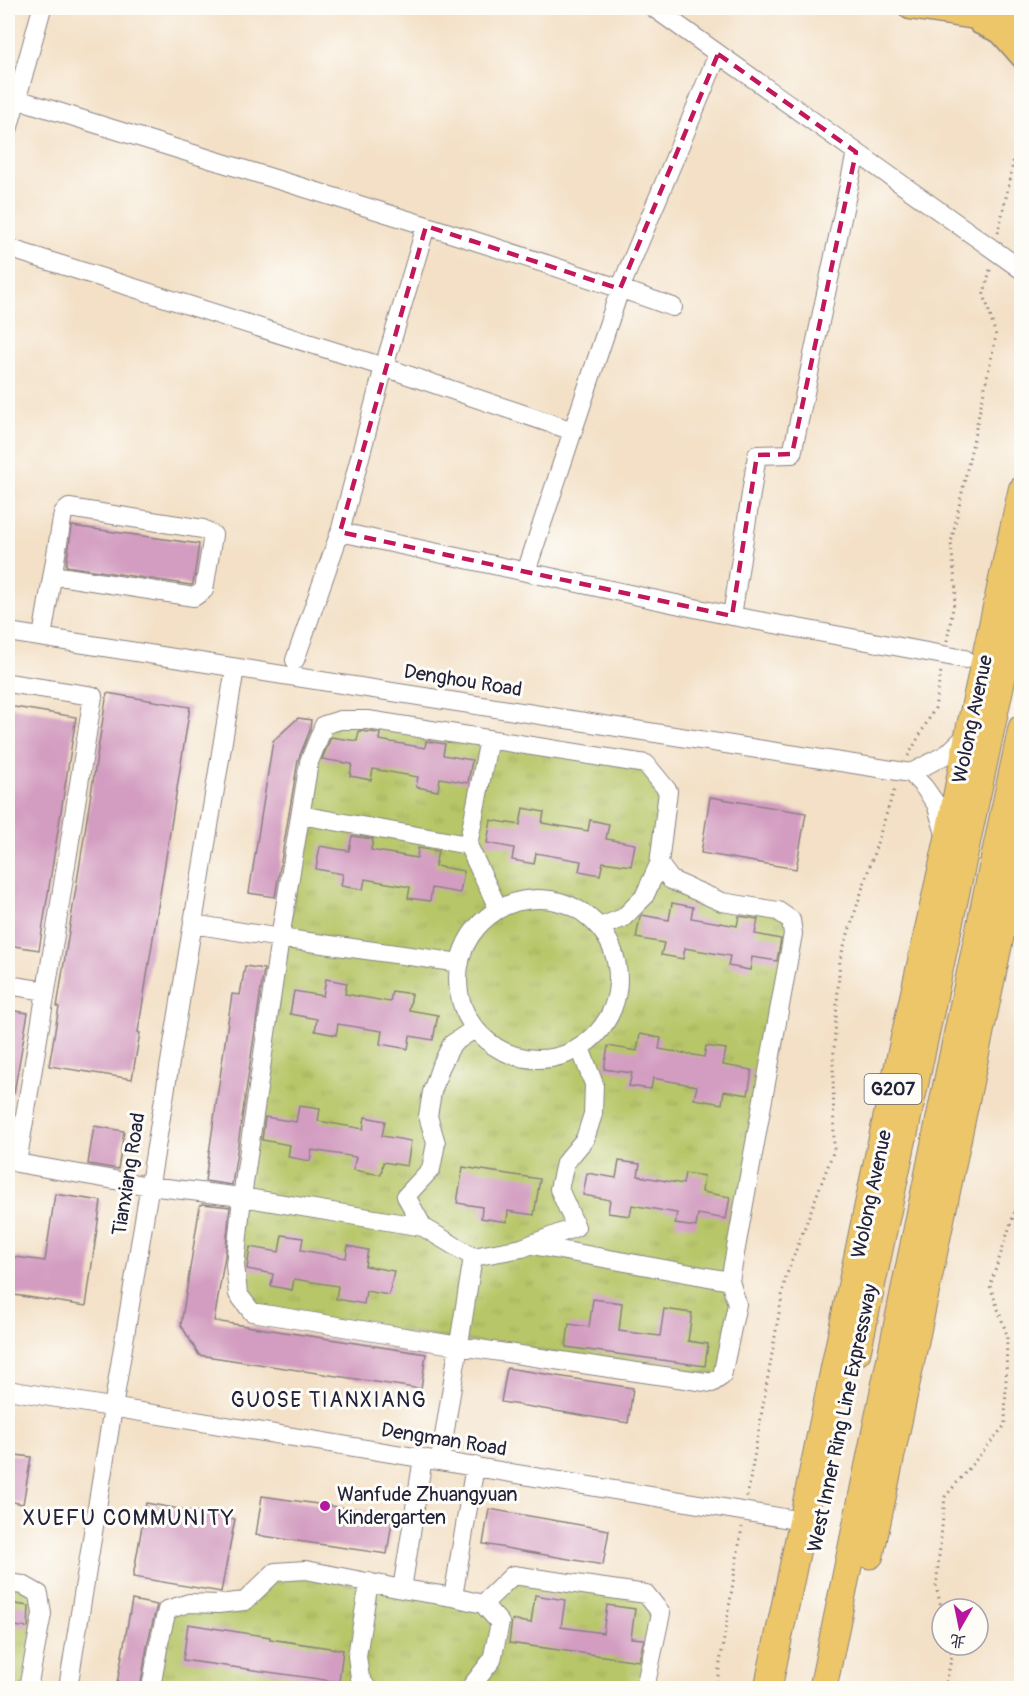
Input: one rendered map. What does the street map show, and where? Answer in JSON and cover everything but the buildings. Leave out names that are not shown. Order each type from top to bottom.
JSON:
[{"type":"highway","name":"Wolong Avenue","points":[[768,1689],[877,1161],[948,841],[1022,490]]},
{"type":"highway","name":"West Inner Ring Line Expressway","points":[[784,1682],[919,1068],[1022,584]]},
{"type":"highway","name":"West Inner Ring Line Expressway","points":[[829,1684],[944,1096],[1022,728]]},
{"type":"highway","points":[[829,1684],[1022,832]]},
{"type":"main road","points":[[910,8],[1022,25]]},
{"type":"main road","points":[[965,16],[1000,32],[1022,57]]},
{"type":"street","points":[[8,130],[12,98],[42,8]]},
{"type":"street","points":[[654,8],[1022,270]]},
{"type":"street","points":[[526,572],[620,289],[718,54]]},
{"type":"street","points":[[12,98],[426,226],[673,307]]},
{"type":"street","points":[[732,616],[756,455],[792,454],[856,152]]},
{"type":"street","points":[[295,660],[340,532],[384,367],[426,226]]},
{"type":"street","points":[[8,248],[384,367],[573,431]]},
{"type":"street","points":[[42,637],[63,513],[69,508],[203,529],[213,535],[204,590],[194,597],[53,575]]},
{"type":"street","points":[[340,532],[732,616],[965,659]]},
{"type":"street","name":"Denghou Road","points":[[8,632],[905,772]]},
{"type":"street","name":"Tianxiang Road","points":[[68,1689],[112,1408],[235,668]]},
{"type":"street","points":[[8,683],[93,696],[46,992],[12,1165],[149,1186],[242,1197],[423,1227],[473,1257],[522,1248],[576,1227],[560,1189],[565,1164],[585,1139],[593,1114],[594,1084],[580,1048]]},
{"type":"street","points":[[600,927],[623,918],[644,897],[659,864],[668,791],[646,764],[368,720],[340,720],[324,726],[309,762],[280,938],[242,1197],[236,1265],[238,1294],[252,1312],[459,1346],[712,1383],[722,1376],[737,1304],[730,1281],[793,934],[791,920],[778,911],[722,902],[671,880],[659,864]]},
{"type":"street","points":[[948,841],[936,804],[924,787],[905,772],[946,754],[969,733]]},
{"type":"street","points":[[489,739],[468,845],[498,908]]},
{"type":"street","points":[[300,815],[468,845]]},
{"type":"street","points":[[524,899],[552,899],[579,909],[600,927],[614,951],[619,978],[615,1005],[601,1030],[580,1048],[559,1057],[536,1059],[512,1055],[492,1045],[474,1029],[461,1004],[457,977],[462,950],[477,926],[498,908],[524,899]]},
{"type":"street","points":[[193,924],[460,963]]},
{"type":"street","points":[[8,985],[46,992]]},
{"type":"street","points":[[423,1227],[406,1196],[432,1169],[436,1143],[428,1116],[432,1092],[440,1068],[452,1044],[474,1029]]},
{"type":"street","points":[[532,1245],[730,1281]]},
{"type":"street","points":[[402,1589],[459,1346],[473,1257]]},
{"type":"street","name":"Dengman Road","points":[[8,1390],[802,1521]]},
{"type":"street","points":[[453,1597],[475,1466]]},
{"type":"street","points":[[151,1689],[167,1610],[189,1603],[218,1604],[244,1601],[275,1572],[306,1570],[483,1604],[500,1623],[492,1660],[470,1689]]},
{"type":"street","points":[[483,1604],[513,1575],[646,1594],[661,1613],[645,1689]]},
{"type":"street","points":[[367,1689],[360,1678],[357,1656],[369,1582]]},
{"type":"street","points":[[8,1583],[22,1585],[39,1594],[42,1614],[28,1689]]},
{"type":"path","points":[[716,1689],[744,1510],[785,1279],[834,1150],[833,1064],[840,959],[905,772],[935,708],[956,591],[951,543],[996,336],[984,294],[1022,116]]},
{"type":"path","points":[[939,1597],[936,1587],[945,1497],[1005,1425],[1007,1335],[990,1286],[1022,1194]]},
{"type":"path","points":[[945,1689],[952,1657]]},
{"type":"highlighted area","points":[[718,54],[856,152],[792,454],[757,455],[732,616],[340,532],[426,226],[620,289]]},
{"type":"green space","points":[[340,720],[646,764],[668,791],[659,864],[671,880],[791,920],[722,1376],[252,1312],[235,1265],[242,1197],[324,725]]},
{"type":"green space","points":[[275,1572],[483,1604],[513,1575],[646,1594],[661,1613],[645,1688],[151,1688],[167,1610],[244,1601]]},
{"type":"green space","points":[[8,1583],[39,1594],[30,1688],[8,1688]]},
{"type":"place","name":"Wanfude Zhuangyuan Kindergarten","points":[[325,1506]]},
{"type":"district","name":"GUOSE TIANXIANG","points":[[329,1400]]},
{"type":"district","name":"XUEFU COMMUNITY","points":[[129,1517]]}]
